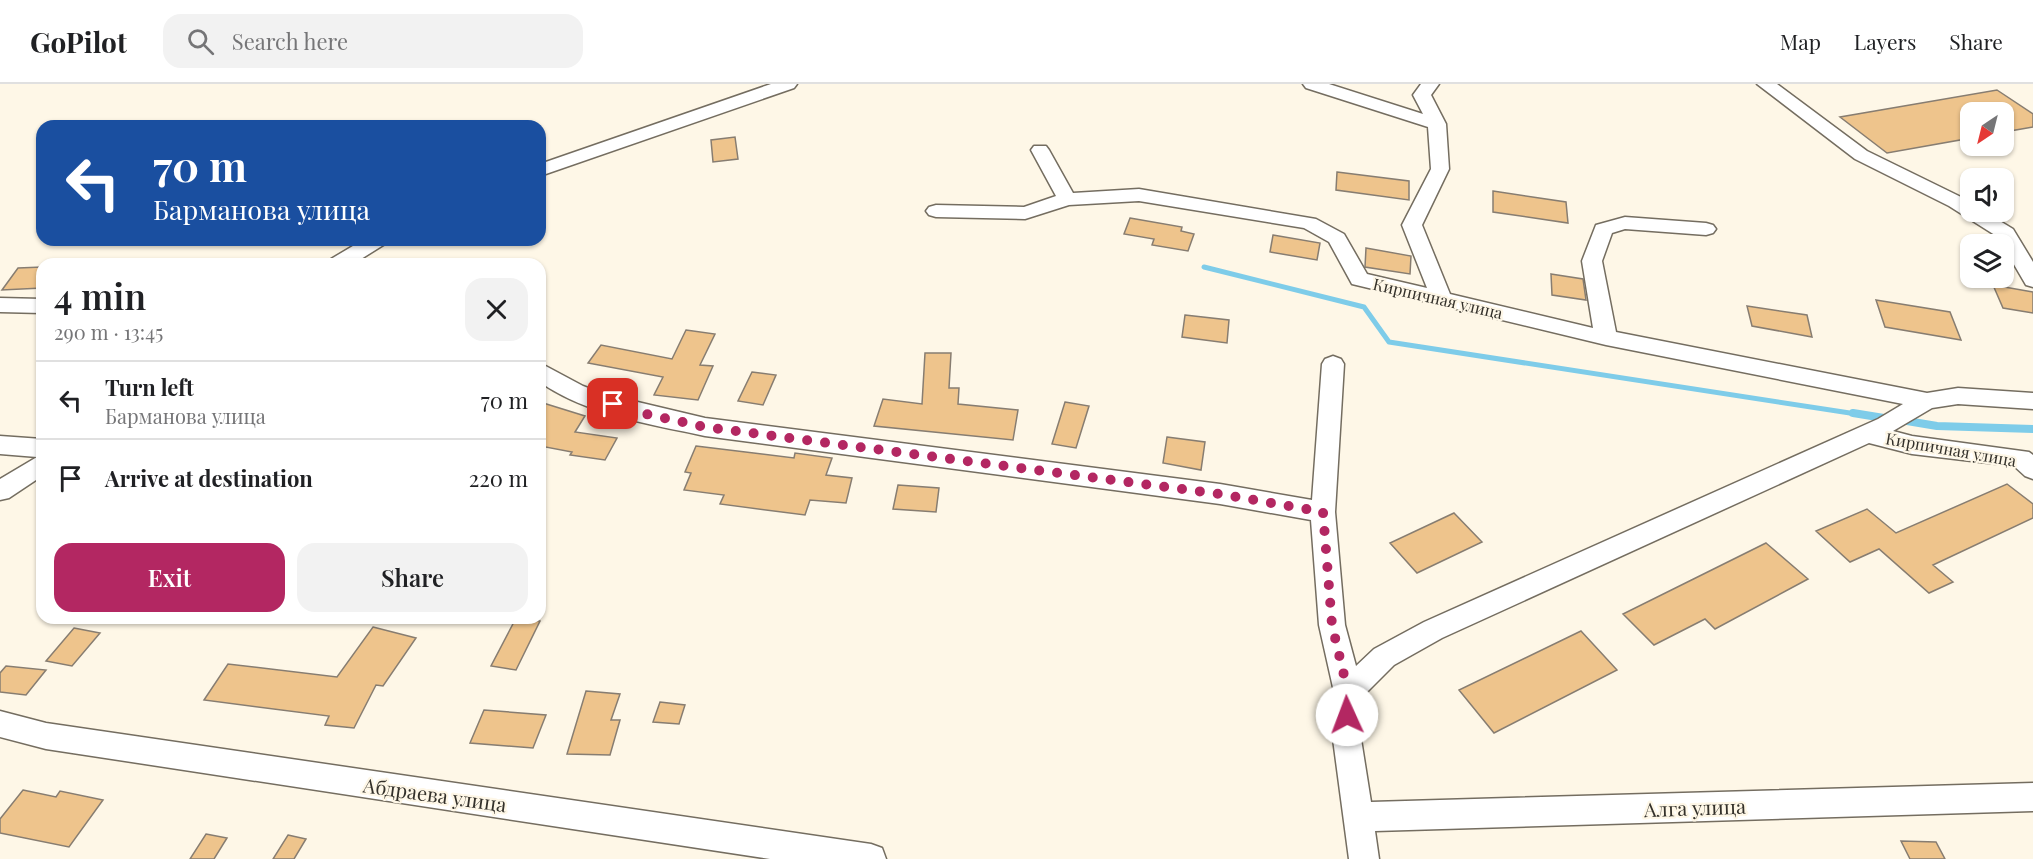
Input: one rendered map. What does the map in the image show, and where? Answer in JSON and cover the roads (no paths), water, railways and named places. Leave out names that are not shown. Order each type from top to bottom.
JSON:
[{"type":"street","points":[[546,168],[788,84]]},
{"type":"street","points":[[1312,84],[1437,124]]},
{"type":"street","points":[[1430,84],[1422,95],[1437,124],[1440,169],[1412,225],[1441,297]]},
{"type":"street","points":[[1766,84],[1862,155],[1956,202],[2006,233],[2033,280]]},
{"type":"street","points":[[1040,150],[1067,199]]},
{"type":"street","name":"Кирпичная улица","points":[[936,211],[1025,213],[1067,199],[1139,195],[1309,223],[1337,238],[1359,279],[1606,338],[1919,405]]},
{"type":"street","points":[[1606,338],[1592,261],[1603,229],[1625,223],[1706,229]]},
{"type":"street","points":[[348,258],[368,246]]},
{"type":"street","points":[[0,304],[36,306]]},
{"type":"street","points":[[1333,364],[1323,512],[1332,625],[1348,692],[1347,739],[1364,859]]},
{"type":"street","points":[[546,376],[556,384],[632,411],[705,427],[1220,494],[1323,512]]},
{"type":"street","points":[[1348,692],[1384,657],[1433,630],[1876,429],[1919,405],[1958,396],[2033,401]]},
{"type":"street","name":"Кирпичная улица","points":[[1876,429],[1912,445],[2029,462]]},
{"type":"street","points":[[0,445],[36,448]]},
{"type":"street","points":[[0,491],[36,468]]},
{"type":"street","name":"Абдраева улица","points":[[0,724],[46,736],[871,859]]},
{"type":"street","name":"Алга улица","points":[[1358,818],[2033,796]]},
{"type":"waterway","points":[[1204,267],[1364,307],[1389,342],[1863,415]]},
{"type":"waterway","points":[[1853,413],[1890,419]]},
{"type":"waterway","points":[[1901,420],[1937,426],[2033,429]]}]
